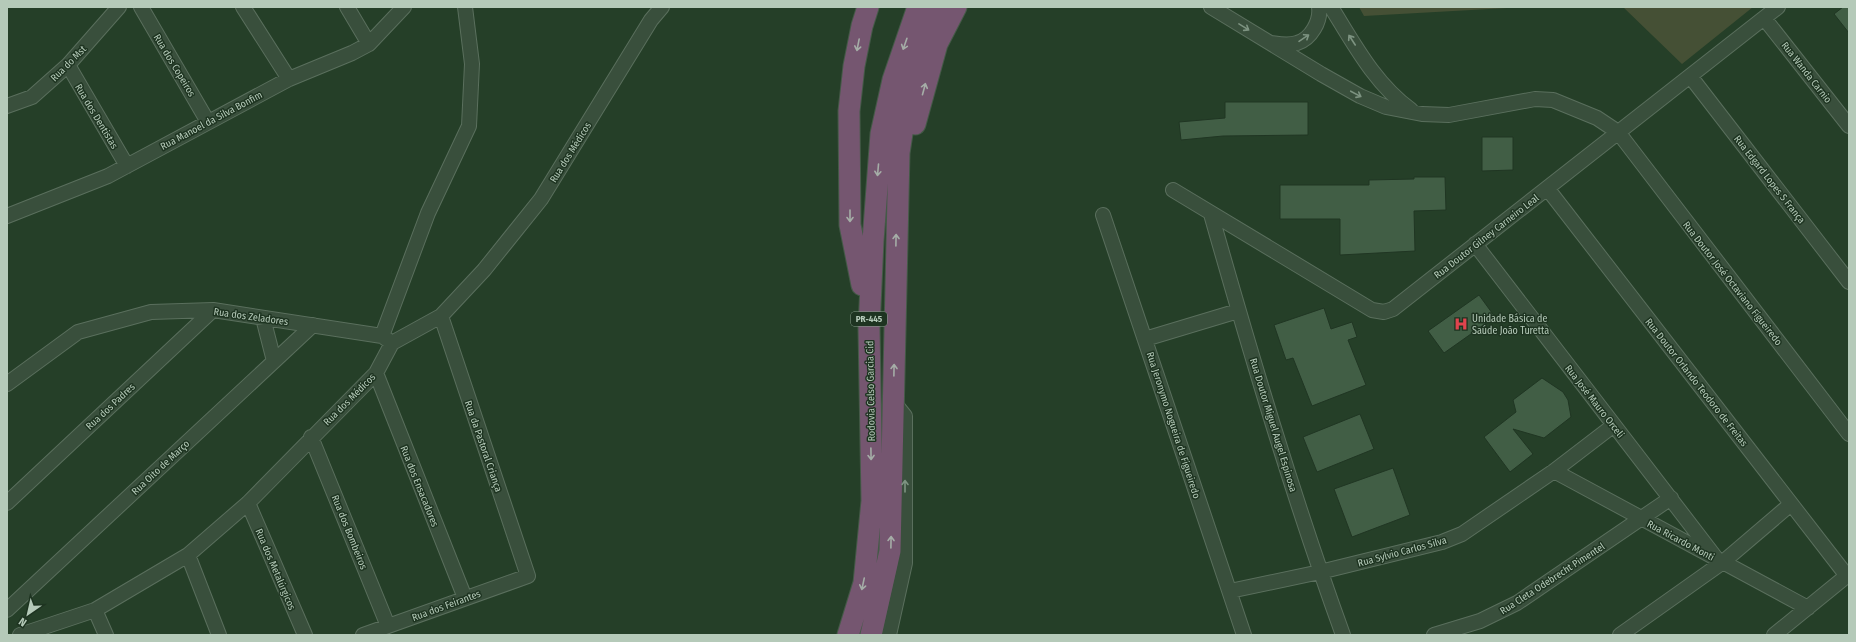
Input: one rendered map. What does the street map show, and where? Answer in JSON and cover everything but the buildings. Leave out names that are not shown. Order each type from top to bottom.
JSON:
[{"type":"highway","points":[[868,7],[862,26],[854,66],[849,111],[850,225],[869,328]]},
{"type":"highway","name":"Rodovia Celso Garcia Cid","points":[[848,635],[864,583],[872,500],[869,328],[872,241],[881,134],[893,80],[918,7]]},
{"type":"highway","name":"PR-445","points":[[871,635],[890,551],[899,153],[909,87],[923,37],[935,7]]},
{"type":"highway","points":[[897,194],[936,44],[956,7]]},
{"type":"street","name":"Rua do Mst","points":[[7,106],[32,97],[68,65],[119,7]]},
{"type":"street","name":"Rua dos Copeiros","points":[[141,7],[208,122]]},
{"type":"street","points":[[243,7],[289,78]]},
{"type":"street","points":[[347,7],[369,44]]},
{"type":"street","name":"Rua Manoel da Silva Bonfim","points":[[7,216],[108,176],[289,78],[352,53],[369,44],[404,7]]},
{"type":"street","points":[[387,340],[428,213],[469,126],[472,64],[465,7]]},
{"type":"street","name":"Rua dos Médicos","points":[[20,635],[95,610],[188,555],[248,503],[311,437],[376,373],[387,340],[441,316],[484,270],[541,200],[651,20],[662,7]]},
{"type":"street","name":"Rua Doutor José Octaviano Figueiredo","points":[[1211,7],[1360,96],[1386,107],[1422,114],[1449,115],[1535,99],[1553,100],[1574,107],[1597,118],[1618,132],[1849,434]]},
{"type":"street","points":[[1268,42],[1286,44],[1297,43],[1304,39],[1309,35],[1317,23],[1319,7]]},
{"type":"street","points":[[1330,7],[1374,74],[1391,94],[1413,112]]},
{"type":"street","name":"Rua Doutor Gilney Carneiro Leal","points":[[1173,190],[1372,310],[1384,312],[1392,308],[1475,244],[1778,7]]},
{"type":"street","name":"Rua Wanda Carnio","points":[[1764,18],[1849,126]]},
{"type":"street","name":"Rua dos Dentistas","points":[[68,65],[127,166]]},
{"type":"street","name":"Rua Edgard Lopes S França","points":[[1690,76],[1849,282]]},
{"type":"street","name":"Rua Doutor Orlando Teodoro de Freitas","points":[[1547,188],[1791,504],[1848,575]]},
{"type":"street","name":"Rua Doutor Miguel Augel Espinosa","points":[[1211,214],[1238,311],[1320,572],[1343,635]]},
{"type":"street","name":"Rua Jeronymo Nogueira de Figueiredo","points":[[1103,215],[1244,635]]},
{"type":"street","name":"Rua José Mauro Orceli","points":[[1475,244],[1719,560]]},
{"type":"street","name":"Rua dos Zeladores","points":[[7,384],[78,332],[151,312],[213,310],[312,325],[387,340]]},
{"type":"street","name":"Rua dos Padres","points":[[7,503],[213,310]]},
{"type":"street","points":[[1145,339],[1238,311]]},
{"type":"street","name":"Rua da Pastoral Criança","points":[[441,316],[528,576]]},
{"type":"street","points":[[263,318],[274,361]]},
{"type":"street","name":"Rua Oito de Março","points":[[7,610],[312,325]]},
{"type":"street","name":"Rua dos Ensacadores","points":[[376,373],[465,598]]},
{"type":"street","points":[[889,635],[905,563],[905,416],[894,401]]},
{"type":"street","name":"Rua Sylvio Carlos Silva","points":[[1230,591],[1320,572],[1442,542],[1462,534],[1554,472],[1614,425]]},
{"type":"street","name":"Rua dos Bombeiros","points":[[311,437],[388,626]]},
{"type":"street","name":"Rua Ricardo Monti","points":[[1554,472],[1808,608]]},
{"type":"street","name":"Rua Cleta Odebrecht Pimentel","points":[[1434,635],[1480,621],[1517,603],[1671,498]]},
{"type":"street","name":"Rua dos Metalúrgicos","points":[[248,503],[305,635]]},
{"type":"street","points":[[1620,635],[1791,504]]},
{"type":"street","points":[[188,555],[219,635]]},
{"type":"street","points":[[1774,635],[1848,575]]},
{"type":"street","name":"Rua dos Feirantes","points":[[363,635],[528,576]]},
{"type":"street","points":[[95,610],[106,635]]},
{"type":"green space","points":[[1359,7],[1525,7],[1364,16]]},
{"type":"green space","points":[[1623,7],[1753,7],[1682,64]]},
{"type":"place","name":"Unidade Básica de Saúde João Turetta","points":[[1461,324]]}]
